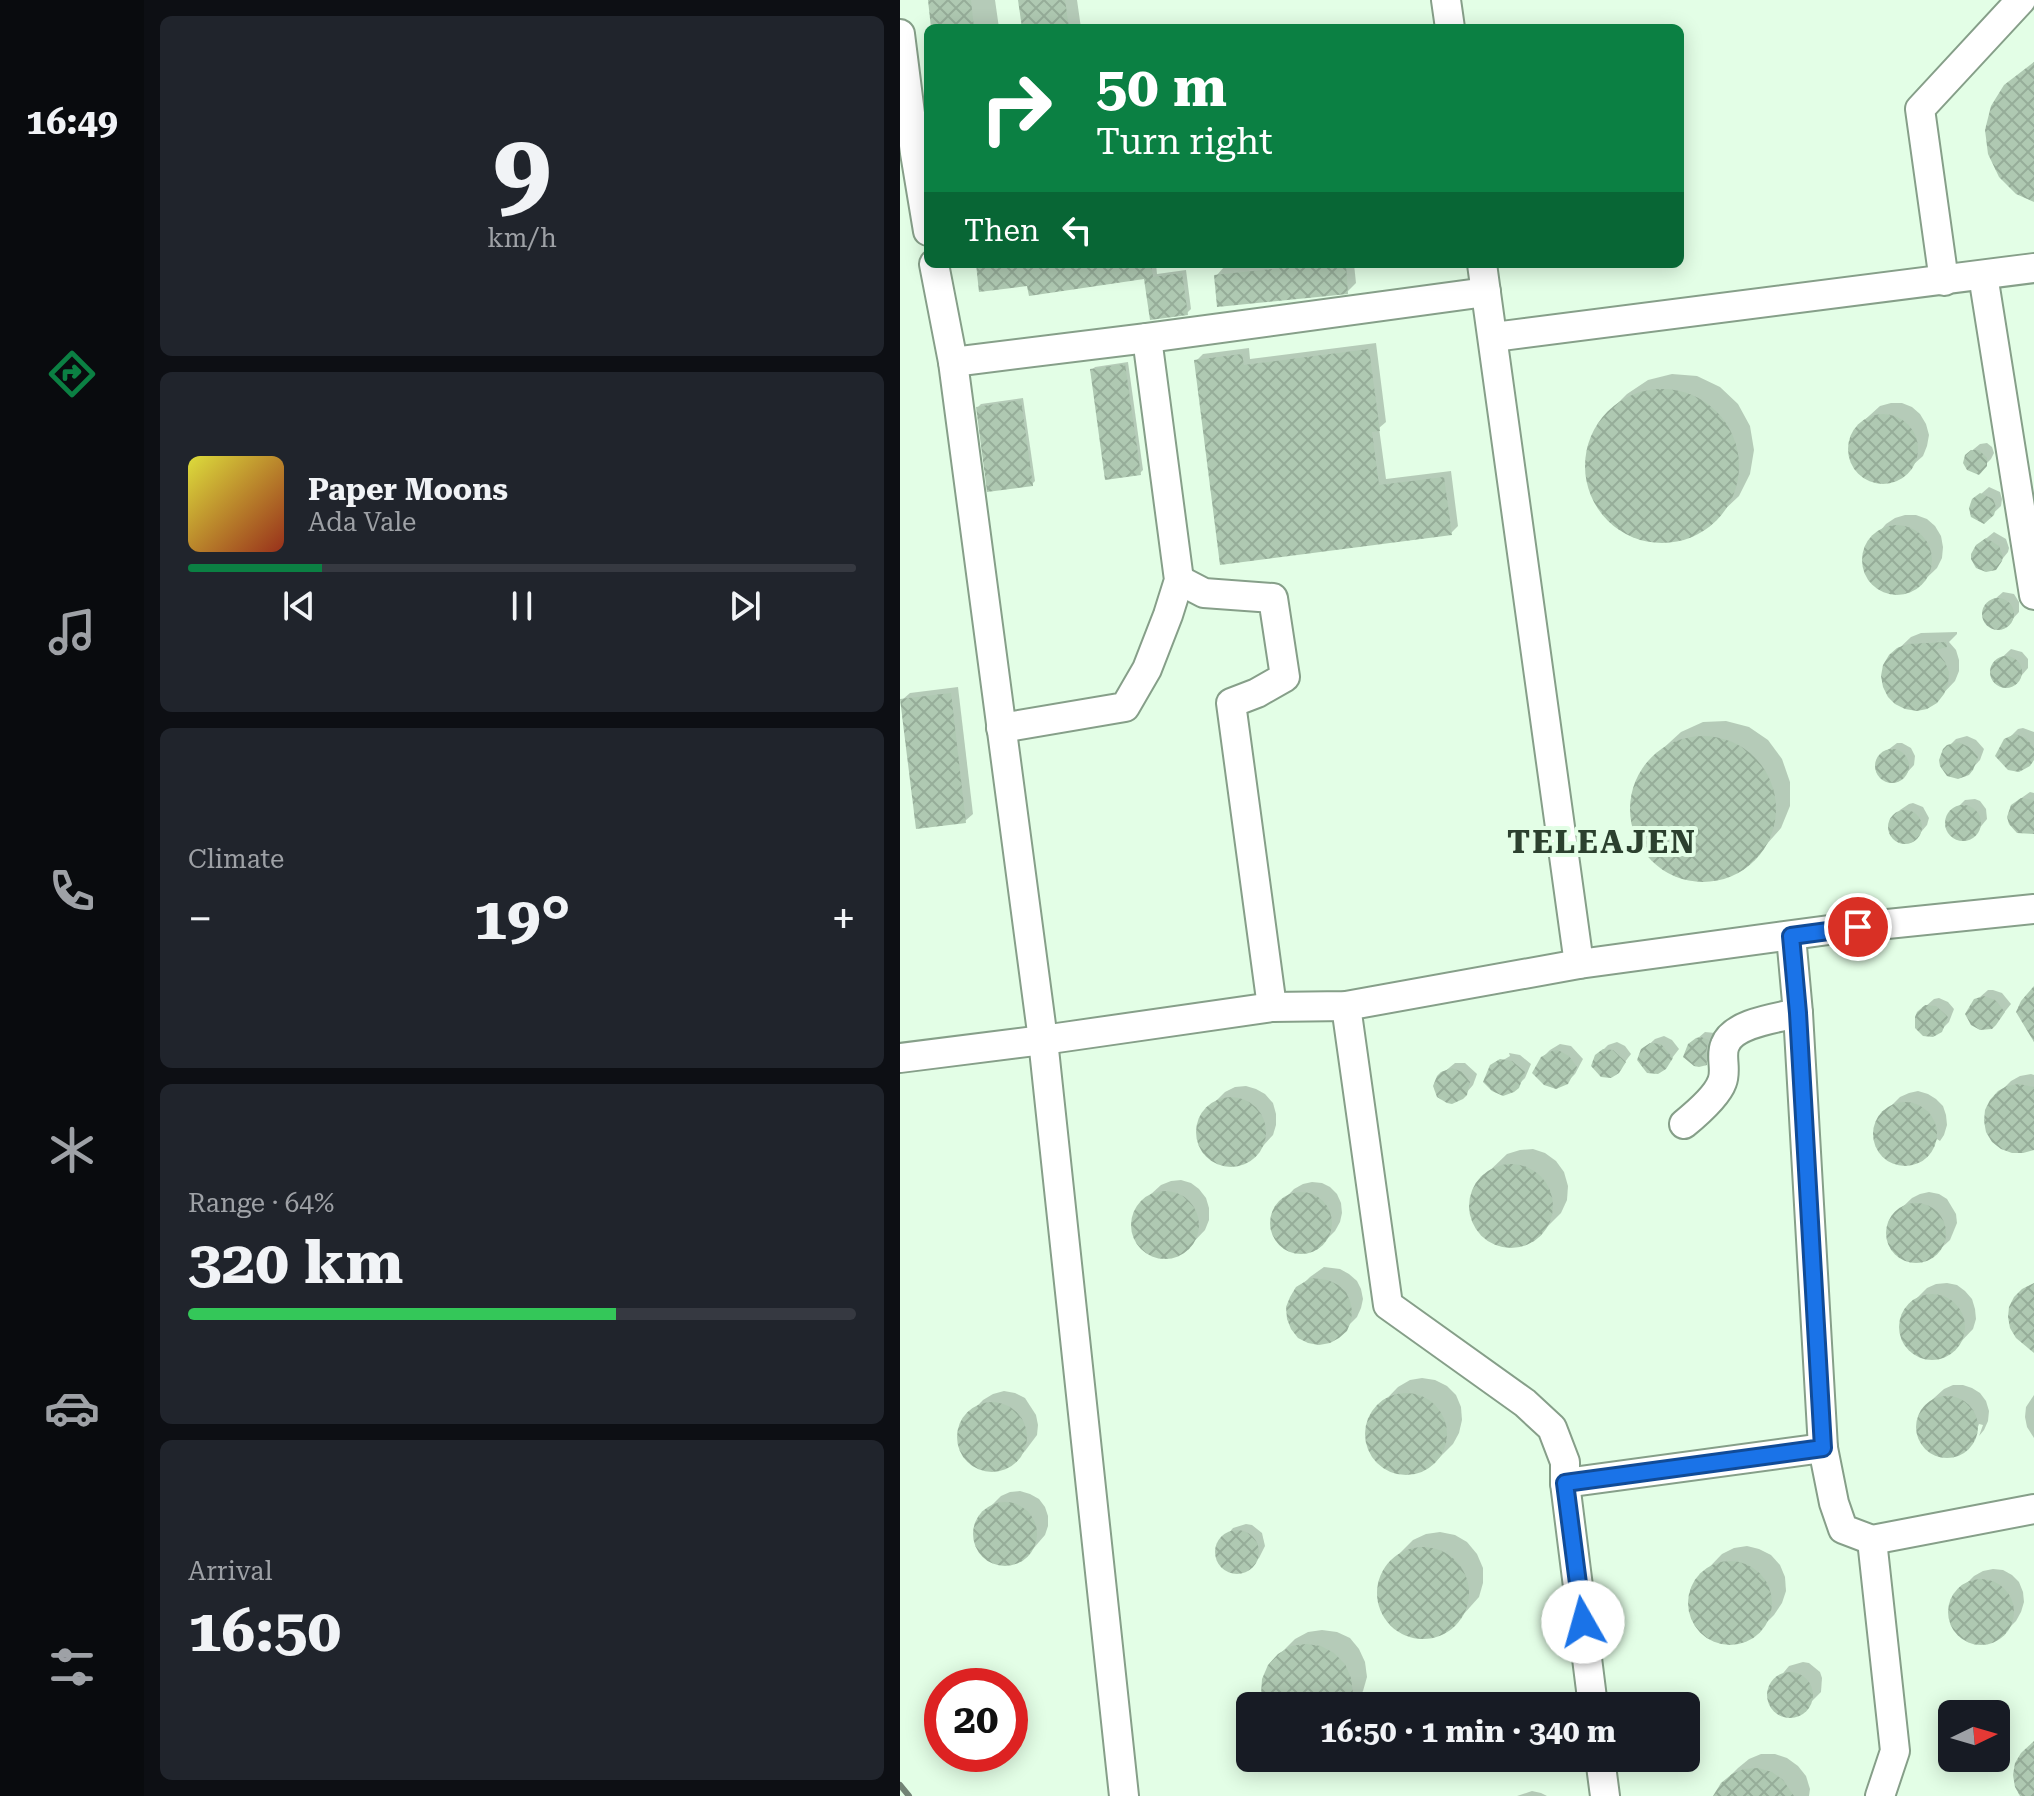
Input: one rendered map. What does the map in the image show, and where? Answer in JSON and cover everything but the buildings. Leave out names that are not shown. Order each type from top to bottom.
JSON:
[{"type":"lane","points":[[1446,0],[1449,24]]},
{"type":"lane","points":[[1944,281],[1920,109],[2021,0]]},
{"type":"lane","points":[[900,34],[922,153],[918,223]]},
{"type":"lane","points":[[935,268],[953,362],[1043,1040],[1124,1796]]},
{"type":"lane","points":[[1483,268],[1579,964]]},
{"type":"lane","points":[[1494,337],[2034,268]]},
{"type":"lane","points":[[1983,275],[2034,595]]},
{"type":"lane","points":[[953,362],[1486,292]]},
{"type":"lane","points":[[1001,728],[1125,707],[1147,669],[1168,615],[1179,580],[1147,338]]},
{"type":"lane","points":[[1179,580],[1204,593],[1273,598],[1285,677],[1231,703],[1272,1007]]},
{"type":"lane","points":[[900,1058],[1272,1007],[1346,1006],[1579,964],[1829,930],[2034,909]]},
{"type":"lane","points":[[1791,936],[1823,1448],[1834,1503],[1843,1529],[1872,1540],[2034,1509]]},
{"type":"lane","points":[[1346,1006],[1388,1305],[1525,1403],[1552,1428],[1565,1462],[1591,1692]]},
{"type":"lane","points":[[1684,1124],[1722,1084],[1725,1066],[1723,1047],[1730,1037],[1759,1022],[1798,1013]]},
{"type":"lane","points":[[1565,1483],[1823,1448]]},
{"type":"lane","points":[[1872,1540],[1895,1751],[1880,1796]]},
{"type":"lane","points":[[1602,1772],[1605,1796]]},
{"type":"railway","points":[[900,1785],[909,1796]]},
{"type":"district","name":"TELEAJEN","points":[[1602,842]]},
{"type":"route","points":[[1583,1622],[1565,1483],[1823,1448],[1791,936],[1858,927]]}]
